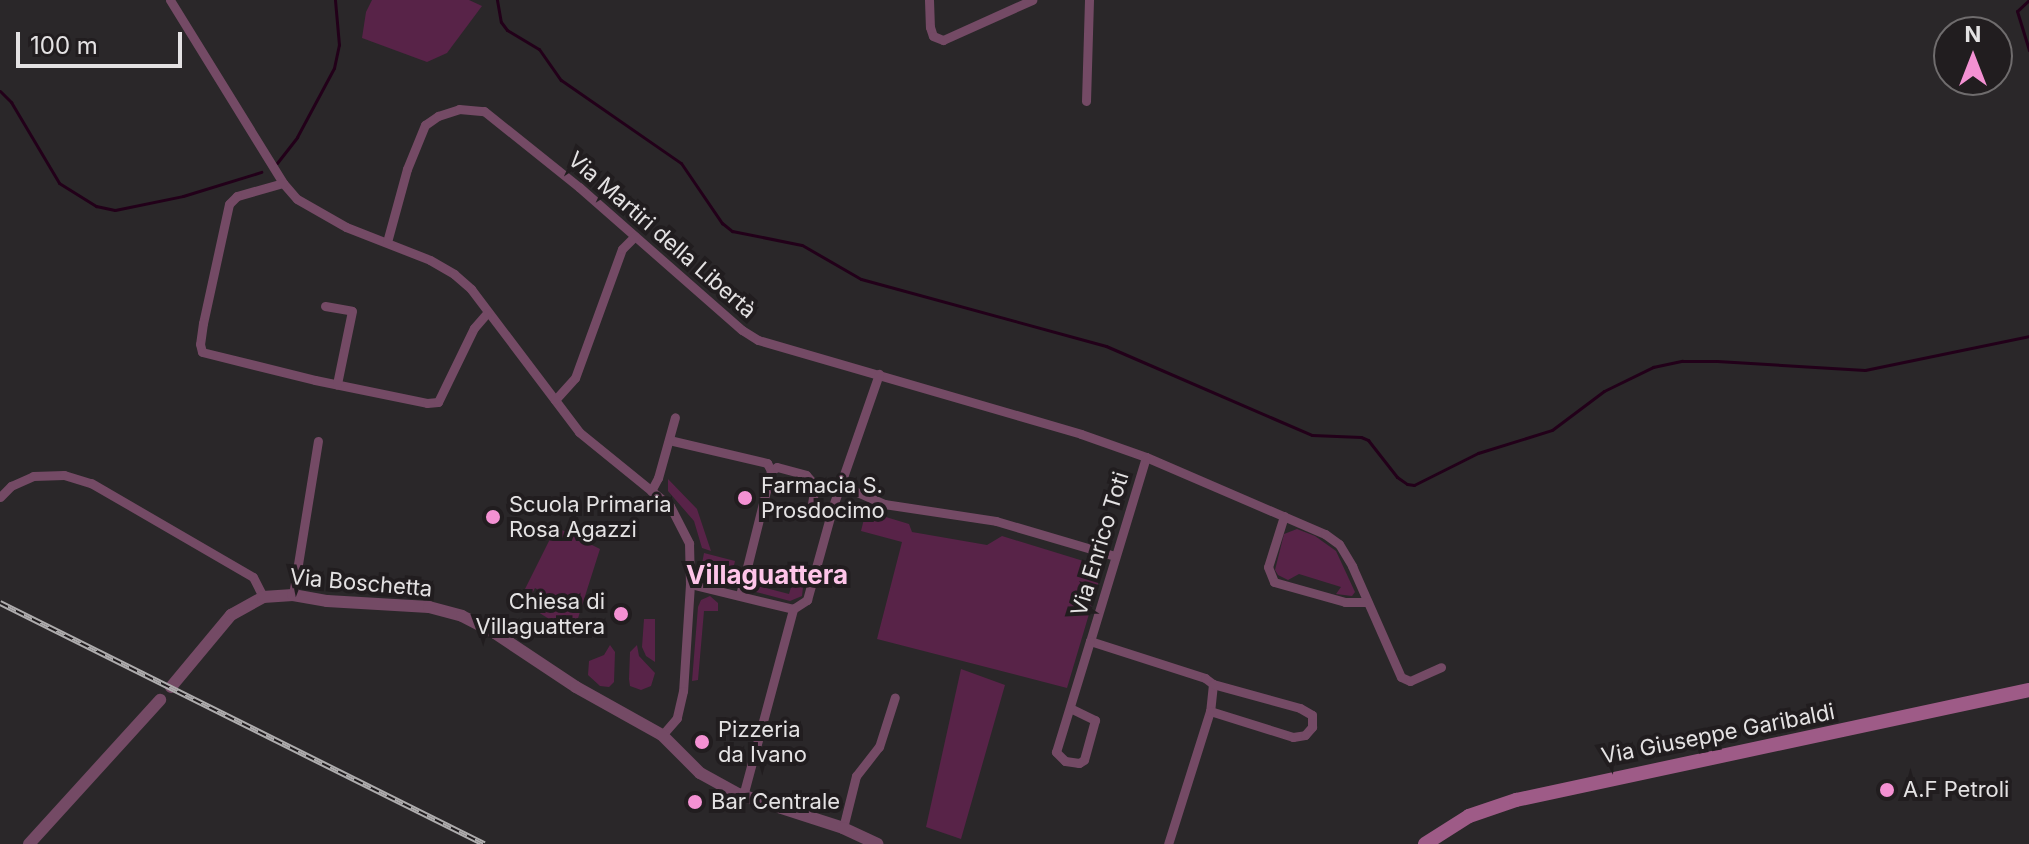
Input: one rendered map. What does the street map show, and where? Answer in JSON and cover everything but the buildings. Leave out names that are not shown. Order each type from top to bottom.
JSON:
[{"type":"main road","name":"Via Giuseppe Garibaldi","points":[[1425,844],[1469,816],[1505,802],[2029,690]]},
{"type":"street","points":[[170,0],[283,183],[297,199],[327,217],[454,274],[471,289],[579,432],[670,506],[689,543],[690,584],[683,691],[677,718],[662,735]]},
{"type":"street","points":[[929,0],[933,36],[943,40],[1032,0]]},
{"type":"street","points":[[1086,101],[1089,0]]},
{"type":"street","name":"Via Martiri della Libertà","points":[[387,242],[407,169],[425,125],[438,116],[459,109],[484,111],[497,118],[742,330],[758,340],[1146,457],[1325,534],[1339,544],[1401,677],[1410,681],[1441,667]]},
{"type":"street","points":[[283,183],[237,196],[229,204],[200,344],[202,352],[211,357],[337,384],[427,403],[438,402],[474,328],[487,313]]},
{"type":"street","points":[[555,400],[575,378],[622,249],[635,236]]},
{"type":"street","points":[[325,306],[352,311],[337,384]]},
{"type":"street","points":[[743,796],[793,609],[807,600],[841,485],[879,374]]},
{"type":"street","points":[[651,491],[675,417]]},
{"type":"street","points":[[669,440],[767,463],[771,471],[740,595]]},
{"type":"street","points":[[293,595],[318,441]]},
{"type":"street","name":"Via Enrico Toti","points":[[1070,708],[1095,720],[1084,760],[1079,763],[1065,761],[1056,752],[1146,457]]},
{"type":"street","points":[[771,471],[777,467],[806,475],[815,485],[812,504]]},
{"type":"street","name":"Via Boschetta","points":[[0,497],[11,486],[33,476],[64,475],[91,483],[253,577],[263,597]]},
{"type":"street","points":[[841,485],[884,504],[996,521],[1115,556]]},
{"type":"street","points":[[1284,516],[1268,567],[1274,582],[1345,602],[1367,602]]},
{"type":"street","points":[[690,584],[793,609]]},
{"type":"street","name":"Via Boschetta","points":[[171,687],[231,615],[263,597],[293,595],[342,603],[415,605],[462,616],[502,638],[576,687],[662,735],[700,773],[743,796],[843,828],[877,844]]},
{"type":"street","name":"Via Enrico Toti","points":[[1090,641],[1205,678],[1213,684],[1300,708],[1312,715],[1312,727],[1305,735],[1293,737],[1210,711]]},
{"type":"street","points":[[1168,844],[1210,711],[1213,684]]},
{"type":"street","points":[[843,828],[856,776],[879,747],[895,697]]},
{"type":"street","points":[[29,844],[160,700]]},
{"type":"shaded area","points":[[372,0],[469,0],[482,6],[447,53],[427,62],[362,38],[366,12]]},
{"type":"shaded area","points":[[668,479],[697,509],[711,551],[702,548],[694,521],[668,491]]},
{"type":"shaded area","points":[[866,511],[909,524],[912,532],[987,545],[1002,536],[1103,567],[1067,688],[877,639],[902,542],[861,531]]},
{"type":"shaded area","points":[[556,527],[600,549],[573,634],[538,612],[543,593],[535,588],[524,609],[517,605]]},
{"type":"shaded area","points":[[1297,529],[1315,536],[1336,551],[1355,592],[1352,596],[1336,594],[1341,587],[1299,574],[1288,580],[1278,575],[1275,570],[1284,534]]},
{"type":"shaded area","points":[[704,553],[735,561],[732,574],[737,576],[735,580],[724,582],[707,578],[701,569]]},
{"type":"shaded area","points":[[752,575],[760,576],[758,586],[789,594],[792,584],[803,587],[802,596],[790,601],[756,592],[752,589]]},
{"type":"shaded area","points":[[710,596],[718,603],[718,611],[704,611],[698,680],[692,681],[698,607],[701,600]]},
{"type":"shaded area","points":[[644,619],[655,619],[655,662],[646,656],[642,647]]},
{"type":"shaded area","points":[[610,645],[615,652],[614,682],[609,687],[600,686],[588,675],[589,661],[604,655]]},
{"type":"shaded area","points":[[637,645],[639,656],[655,673],[651,686],[641,690],[630,686],[629,679],[630,652]]},
{"type":"shaded area","points":[[961,669],[1005,685],[961,839],[926,827]]},
{"type":"waterway","points":[[277,163],[297,137],[334,68],[339,45],[335,0]]},
{"type":"waterway","points":[[497,0],[501,22],[507,30],[539,49],[561,80],[681,163],[722,223],[732,231],[802,245],[861,279],[1106,346],[1312,435],[1361,437],[1368,440],[1397,477],[1407,484],[1414,485],[1478,453],[1552,430],[1604,391],[1653,367],[1682,361],[1717,361],[1865,370],[2029,336]]},
{"type":"waterway","points":[[2029,0],[2017,11],[2029,50]]},
{"type":"waterway","points":[[0,91],[11,102],[59,183],[96,206],[115,210],[183,196],[261,172]]},
{"type":"railway","points":[[0,603],[484,844]]},
{"type":"place","name":"Farmacia S. Prosdocimo","points":[[745,498]]},
{"type":"place","name":"Scuola Primaria Rosa Agazzi","points":[[493,517]]},
{"type":"place","name":"Chiesa di Villaguattera","points":[[621,614]]},
{"type":"place","name":"Pizzeria da Ivano","points":[[702,742]]},
{"type":"place","name":"A.F Petroli","points":[[1887,790]]},
{"type":"place","name":"Bar Centrale","points":[[695,802]]},
{"type":"district","name":"Villaguattera","points":[[767,575]]}]
